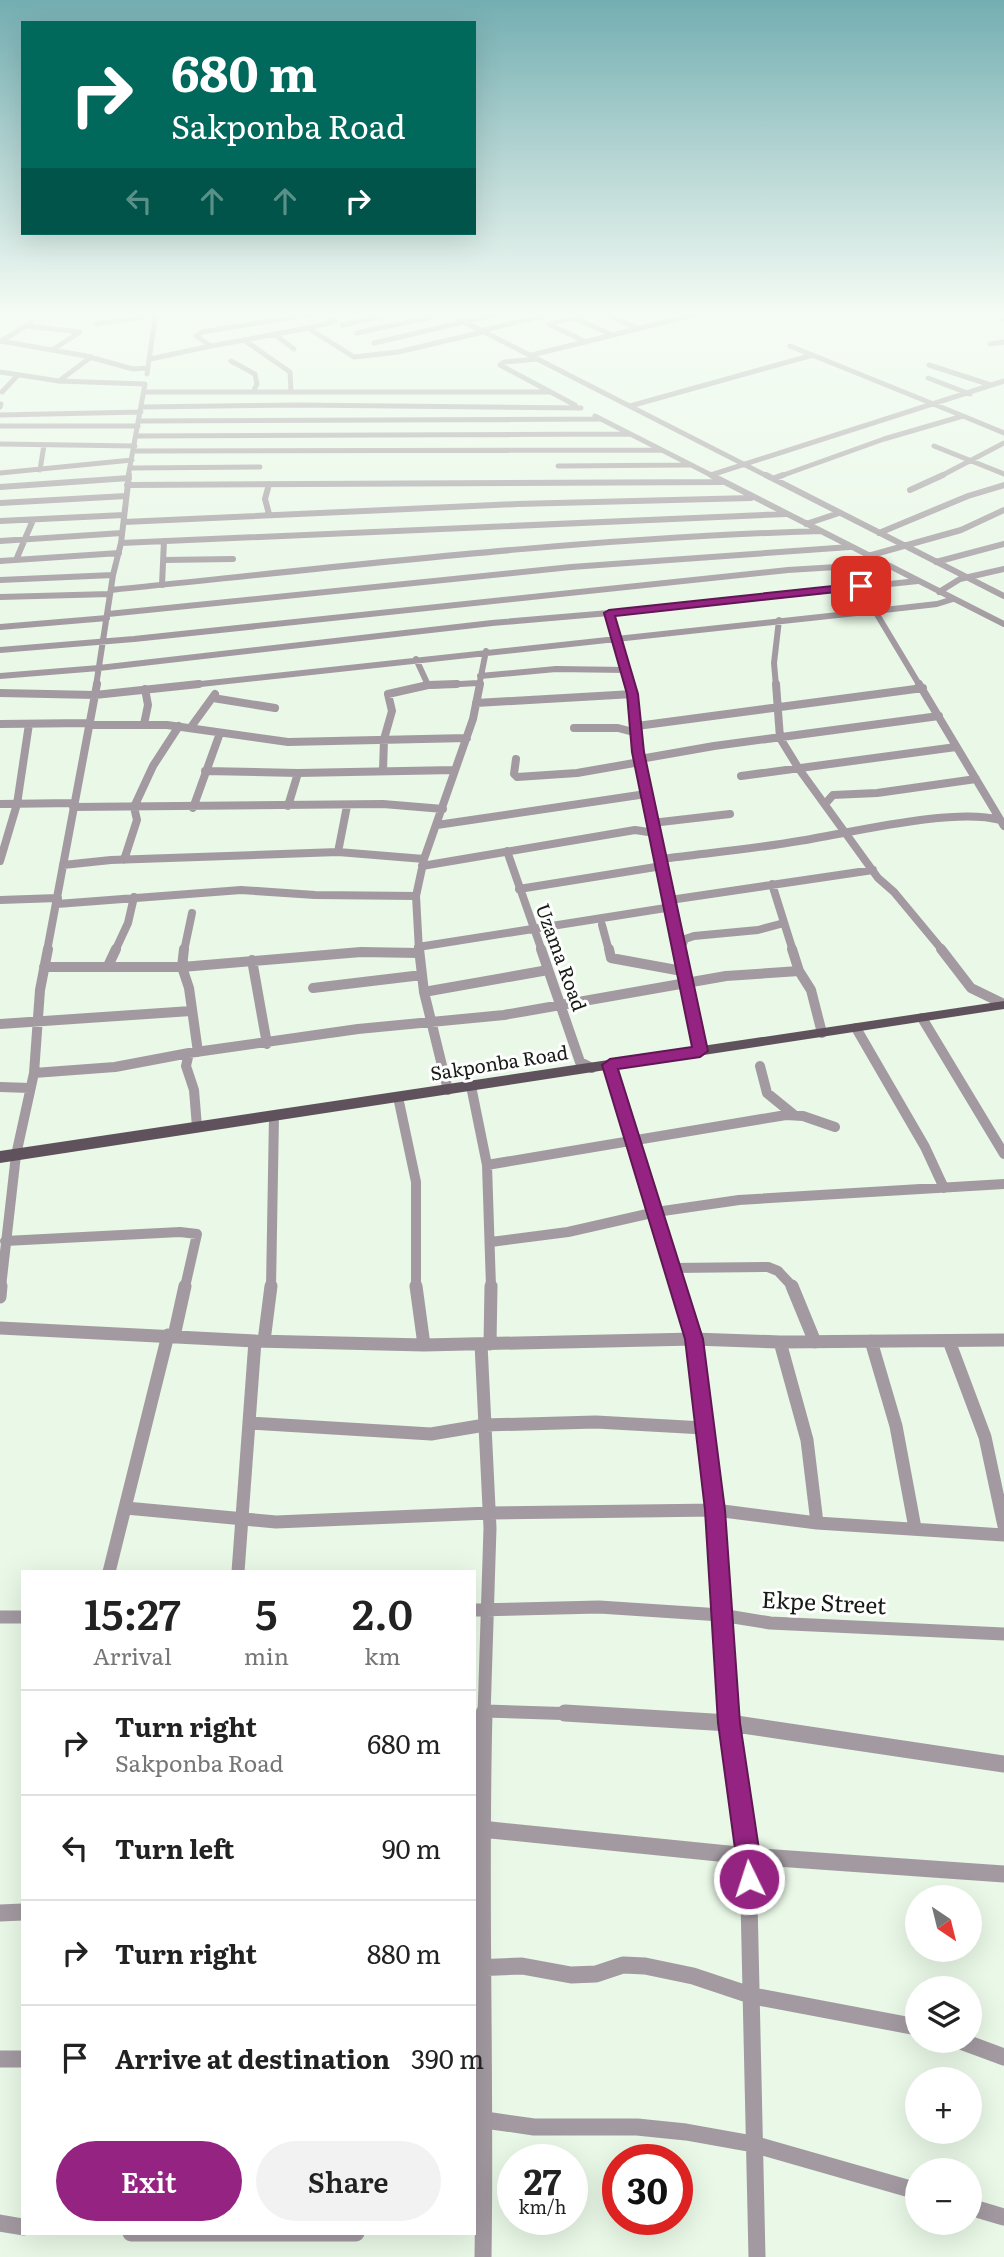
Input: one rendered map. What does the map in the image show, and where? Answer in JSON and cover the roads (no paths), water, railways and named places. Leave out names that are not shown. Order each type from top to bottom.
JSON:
[{"type":"main road","name":"Sakponba Road","points":[[0,1157],[1004,1005]]},
{"type":"street","points":[[0,1297],[16,1155],[34,1073],[36,1021],[44,967],[95,695],[140,416]]},
{"type":"street","points":[[597,416],[1004,624]]},
{"type":"street","points":[[649,416],[740,465],[775,478],[1004,596]]},
{"type":"street","points":[[711,475],[893,416]]},
{"type":"street","points":[[775,478],[815,461],[961,416]]},
{"type":"street","points":[[963,416],[1004,433]]},
{"type":"street","points":[[0,426],[600,418]]},
{"type":"street","points":[[137,436],[631,434]]},
{"type":"street","points":[[0,443],[134,449],[662,450]]},
{"type":"street","points":[[910,489],[971,463],[1004,443]]},
{"type":"street","points":[[40,470],[44,444]]},
{"type":"street","points":[[933,446],[1004,474]]},
{"type":"street","points":[[0,473],[131,464],[260,467]]},
{"type":"street","points":[[558,466],[691,465]]},
{"type":"street","points":[[0,487],[128,481],[269,484],[724,482]]},
{"type":"street","points":[[269,484],[265,499],[269,514]]},
{"type":"street","points":[[879,533],[968,495],[1004,485]]},
{"type":"street","points":[[0,503],[126,496]]},
{"type":"street","points":[[0,522],[754,498]]},
{"type":"street","points":[[868,555],[961,530],[1004,510]]},
{"type":"street","points":[[806,524],[839,513]]},
{"type":"street","points":[[121,543],[786,514]]},
{"type":"street","points":[[16,560],[33,520]]},
{"type":"street","points":[[0,597],[110,592],[162,584],[558,545],[689,535],[821,531]]},
{"type":"street","points":[[0,541],[122,533]]},
{"type":"street","points":[[162,584],[164,541]]},
{"type":"street","points":[[936,562],[1004,544]]},
{"type":"street","points":[[0,627],[476,575],[850,547]]},
{"type":"street","points":[[0,561],[119,553]]},
{"type":"street","points":[[164,560],[233,559]]},
{"type":"street","points":[[0,650],[104,642],[788,570],[884,564]]},
{"type":"street","points":[[939,592],[945,586],[967,578],[1004,569]]},
{"type":"street","points":[[0,580],[113,575]]},
{"type":"street","points":[[0,676],[99,668],[492,623],[918,581]]},
{"type":"street","points":[[0,693],[95,695],[875,611],[937,604],[953,599]]},
{"type":"street","points":[[875,611],[1002,823]]},
{"type":"street","points":[[609,613],[633,694],[646,794],[700,1051]]},
{"type":"street","points":[[779,620],[775,663],[780,738],[799,769],[873,870],[977,992],[1004,1005]]},
{"type":"street","points":[[448,1090],[424,992],[416,896],[423,863],[467,738],[486,651]]},
{"type":"street","points":[[416,659],[428,685]]},
{"type":"street","points":[[383,771],[384,739],[392,711],[388,694],[428,685],[567,669],[626,670]]},
{"type":"street","points":[[191,727],[213,698],[218,689],[218,681]]},
{"type":"street","points":[[574,727],[637,729],[766,708],[780,709],[923,688]]},
{"type":"street","points":[[144,724],[148,705],[145,689]]},
{"type":"street","points":[[476,703],[633,694]]},
{"type":"street","points":[[213,698],[275,708]]},
{"type":"street","points":[[516,759],[514,775],[517,777],[577,773],[676,752],[939,716]]},
{"type":"street","points":[[0,733],[2,724],[144,724],[191,727],[288,742],[467,738]]},
{"type":"street","points":[[0,861],[16,804],[29,724]]},
{"type":"street","points":[[124,860],[137,820],[134,807],[153,766],[179,726]]},
{"type":"street","points":[[193,808],[220,733]]},
{"type":"street","points":[[741,776],[956,747]]},
{"type":"street","points":[[205,771],[298,773],[455,770]]},
{"type":"street","points":[[288,806],[298,773]]},
{"type":"street","points":[[825,804],[833,795],[877,793],[976,779]]},
{"type":"street","points":[[437,825],[646,794]]},
{"type":"street","points":[[0,804],[193,808],[404,805],[443,809]]},
{"type":"street","points":[[338,852],[347,806]]},
{"type":"street","points":[[63,865],[124,860],[338,852],[423,863],[730,814]]},
{"type":"street","points":[[519,889],[847,833],[983,815],[1002,823]]},
{"type":"street","name":"Uzama Road","points":[[507,851],[580,1062],[592,1068]]},
{"type":"street","points":[[44,967],[182,967],[361,952],[419,950],[772,884],[873,870]]},
{"type":"street","points":[[772,884],[799,971],[811,990],[822,1033]]},
{"type":"street","points":[[0,900],[58,901],[242,890],[315,895],[416,896]]},
{"type":"street","points":[[108,966],[128,923],[134,897]]},
{"type":"street","points":[[192,913],[186,933],[182,967],[189,988],[193,1052],[186,1068],[194,1090],[197,1127]]},
{"type":"street","points":[[679,952],[685,939],[694,936],[758,930],[784,923]]},
{"type":"street","points":[[602,925],[611,958],[682,971]]},
{"type":"street","points":[[252,960],[256,993],[265,1019],[267,1044]]},
{"type":"street","points":[[424,992],[548,970]]},
{"type":"street","points":[[34,1073],[115,1067],[193,1052],[267,1044],[358,1029],[504,1016],[726,976],[799,971]]},
{"type":"street","points":[[313,988],[422,975]]},
{"type":"street","points":[[972,1008],[976,1004],[977,992]]},
{"type":"street","points":[[0,1024],[191,1012]]},
{"type":"street","points":[[922,1018],[1004,1154]]},
{"type":"street","points":[[856,1028],[881,1076],[926,1144],[944,1188]]},
{"type":"street","points":[[610,1065],[630,1139],[656,1212],[694,1339],[715,1510],[729,1723],[748,1856],[757,2257]]},
{"type":"street","points":[[760,1066],[766,1093],[794,1115],[835,1127]]},
{"type":"street","points":[[471,1086],[487,1165],[491,1242],[485,1344],[489,1513],[480,1610],[485,1711],[479,1835],[478,1968],[485,2120],[479,2227],[483,2257]]},
{"type":"street","points":[[0,1087],[30,1088]]},
{"type":"street","points":[[398,1097],[416,1182],[415,1276],[424,1345]]},
{"type":"street","points":[[487,1165],[630,1139],[794,1115]]},
{"type":"street","points":[[238,1570],[250,1423],[260,1341],[273,1274],[274,1116]]},
{"type":"street","points":[[491,1242],[739,1200],[1004,1184]]},
{"type":"street","points":[[5,1241],[180,1232],[197,1234],[110,1570]]},
{"type":"street","points":[[673,1268],[776,1269],[789,1281],[796,1294],[815,1342]]},
{"type":"street","points":[[0,1328],[260,1341],[424,1345],[694,1339],[780,1342],[1004,1340]]},
{"type":"street","points":[[871,1341],[896,1426],[915,1528]]},
{"type":"street","points":[[948,1341],[985,1437],[1004,1527]]},
{"type":"street","points":[[780,1342],[807,1440],[817,1523]]},
{"type":"street","points":[[250,1423],[431,1434],[485,1425],[596,1422],[704,1428]]},
{"type":"street","points":[[126,1508],[243,1519],[315,1521],[489,1513],[715,1510],[817,1523],[1004,1535]]},
{"type":"street","name":"Ekpe Street","points":[[480,1610],[599,1607],[721,1615],[770,1623],[1004,1634]]},
{"type":"street","points":[[0,1617],[21,1617]]},
{"type":"street","points":[[485,1711],[729,1723],[1004,1764]]},
{"type":"street","points":[[479,1835],[643,1843],[748,1856],[1004,1874]]},
{"type":"street","points":[[0,1913],[21,1912]]},
{"type":"street","points":[[478,1968],[522,1966],[571,1975],[596,1974],[623,1965],[645,1966],[693,1976],[753,1996],[905,2024]]},
{"type":"street","points":[[982,2049],[1004,2057]]},
{"type":"street","points":[[0,2059],[21,2059]]},
{"type":"street","points":[[485,2120],[534,2127],[637,2127],[687,2132],[753,2144],[905,2188]]},
{"type":"street","points":[[982,2211],[1004,2217]]},
{"type":"street","points":[[0,2223],[21,2227]]}]
